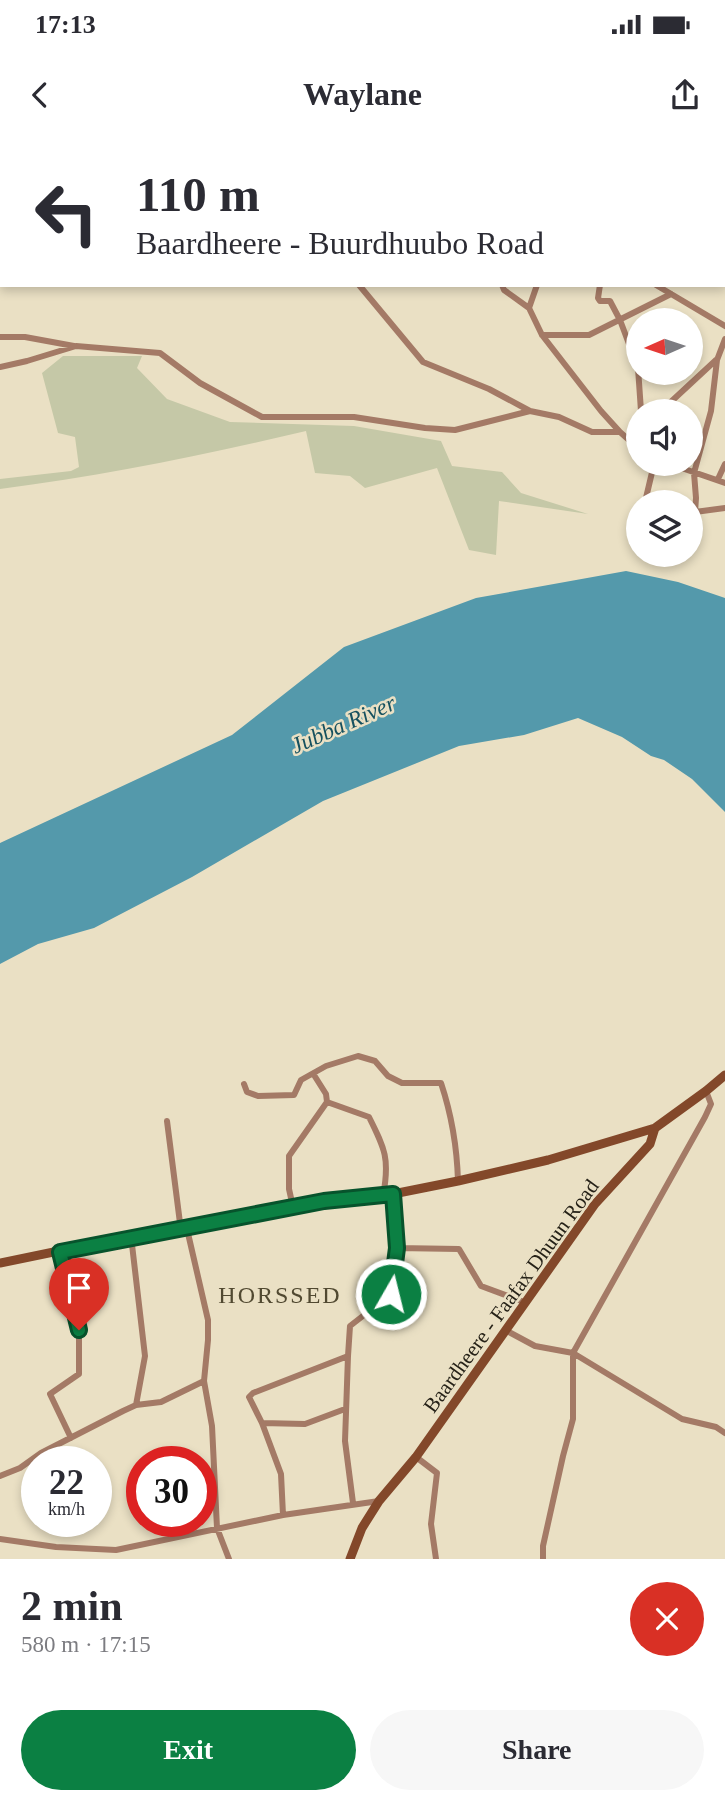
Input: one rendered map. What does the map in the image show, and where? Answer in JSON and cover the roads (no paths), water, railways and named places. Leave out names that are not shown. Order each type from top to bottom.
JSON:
[{"type":"main road","name":"Baardheere - Faafax Dhuun Road","points":[[350,1559],[362,1528],[379,1500],[416,1457],[595,1203],[650,1144],[655,1128],[725,1074]]},
{"type":"main road","points":[[0,1263],[324,1201],[383,1196],[458,1181],[548,1160],[655,1128]]},
{"type":"street","points":[[361,287],[423,362],[489,389],[530,411],[559,417],[592,432],[620,432]]},
{"type":"street","points":[[503,287],[529,308],[542,335],[601,411],[626,437]]},
{"type":"street","points":[[529,308],[536,287]]},
{"type":"street","points":[[600,287],[598,298],[610,301],[638,368],[639,399]]},
{"type":"street","points":[[659,287],[725,326]]},
{"type":"street","points":[[542,335],[589,335],[671,294]]},
{"type":"street","points":[[0,337],[25,337],[76,346],[160,352],[200,383],[262,417],[354,417],[455,430],[530,411]]},
{"type":"street","points":[[703,442],[712,411],[717,360],[725,339]]},
{"type":"street","points":[[0,367],[76,346]]},
{"type":"street","points":[[674,399],[717,360]]},
{"type":"street","points":[[703,476],[722,481],[725,464]]},
{"type":"street","points":[[703,512],[725,508]]},
{"type":"street","points":[[244,1084],[247,1092],[258,1096],[294,1095],[301,1080],[326,1066],[358,1056],[375,1061],[388,1076],[402,1083],[441,1083],[457,1149],[458,1181]]},
{"type":"street","points":[[293,1207],[289,1189],[289,1156],[327,1102],[326,1094],[314,1075]]},
{"type":"street","points":[[543,1559],[543,1546],[573,1419],[573,1353],[705,1116],[711,1104],[706,1091]]},
{"type":"street","points":[[327,1102],[369,1117],[385,1149],[386,1178],[383,1196]]},
{"type":"street","points":[[167,1121],[180,1223],[187,1229],[208,1320],[204,1381],[213,1446]]},
{"type":"street","points":[[353,1503],[345,1441],[350,1326],[391,1294],[397,1248],[393,1194]]},
{"type":"street","points":[[131,1236],[145,1356],[136,1405]]},
{"type":"street","points":[[397,1248],[459,1249],[481,1286],[524,1302]]},
{"type":"street","points":[[60,1252],[79,1330],[79,1374],[50,1394],[71,1438]]},
{"type":"street","points":[[507,1331],[536,1346],[573,1353],[682,1419],[716,1427],[725,1433]]},
{"type":"street","points":[[284,1515],[281,1474],[249,1397],[253,1393],[348,1356]]},
{"type":"street","points":[[0,1476],[20,1468],[41,1453],[136,1405],[161,1402],[204,1381]]},
{"type":"street","points":[[262,1423],[305,1424],[345,1409]]},
{"type":"street","points":[[416,1457],[437,1472],[431,1524],[436,1559]]},
{"type":"street","points":[[229,1559],[217,1528],[379,1500]]},
{"type":"street","points":[[0,1539],[56,1547],[116,1550],[176,1537]]},
{"type":"street","points":[[116,1550],[117,1559]]},
{"type":"water","name":"Jubba River","points":[[626,571],[678,582],[725,598],[725,812],[692,779],[664,760],[651,756],[622,737],[578,718],[524,735],[459,746],[323,801],[192,877],[94,928],[38,944],[0,964],[0,843],[232,735],[344,647],[476,598]]},
{"type":"district","name":"HORSSED","points":[[280,1295]]}]
